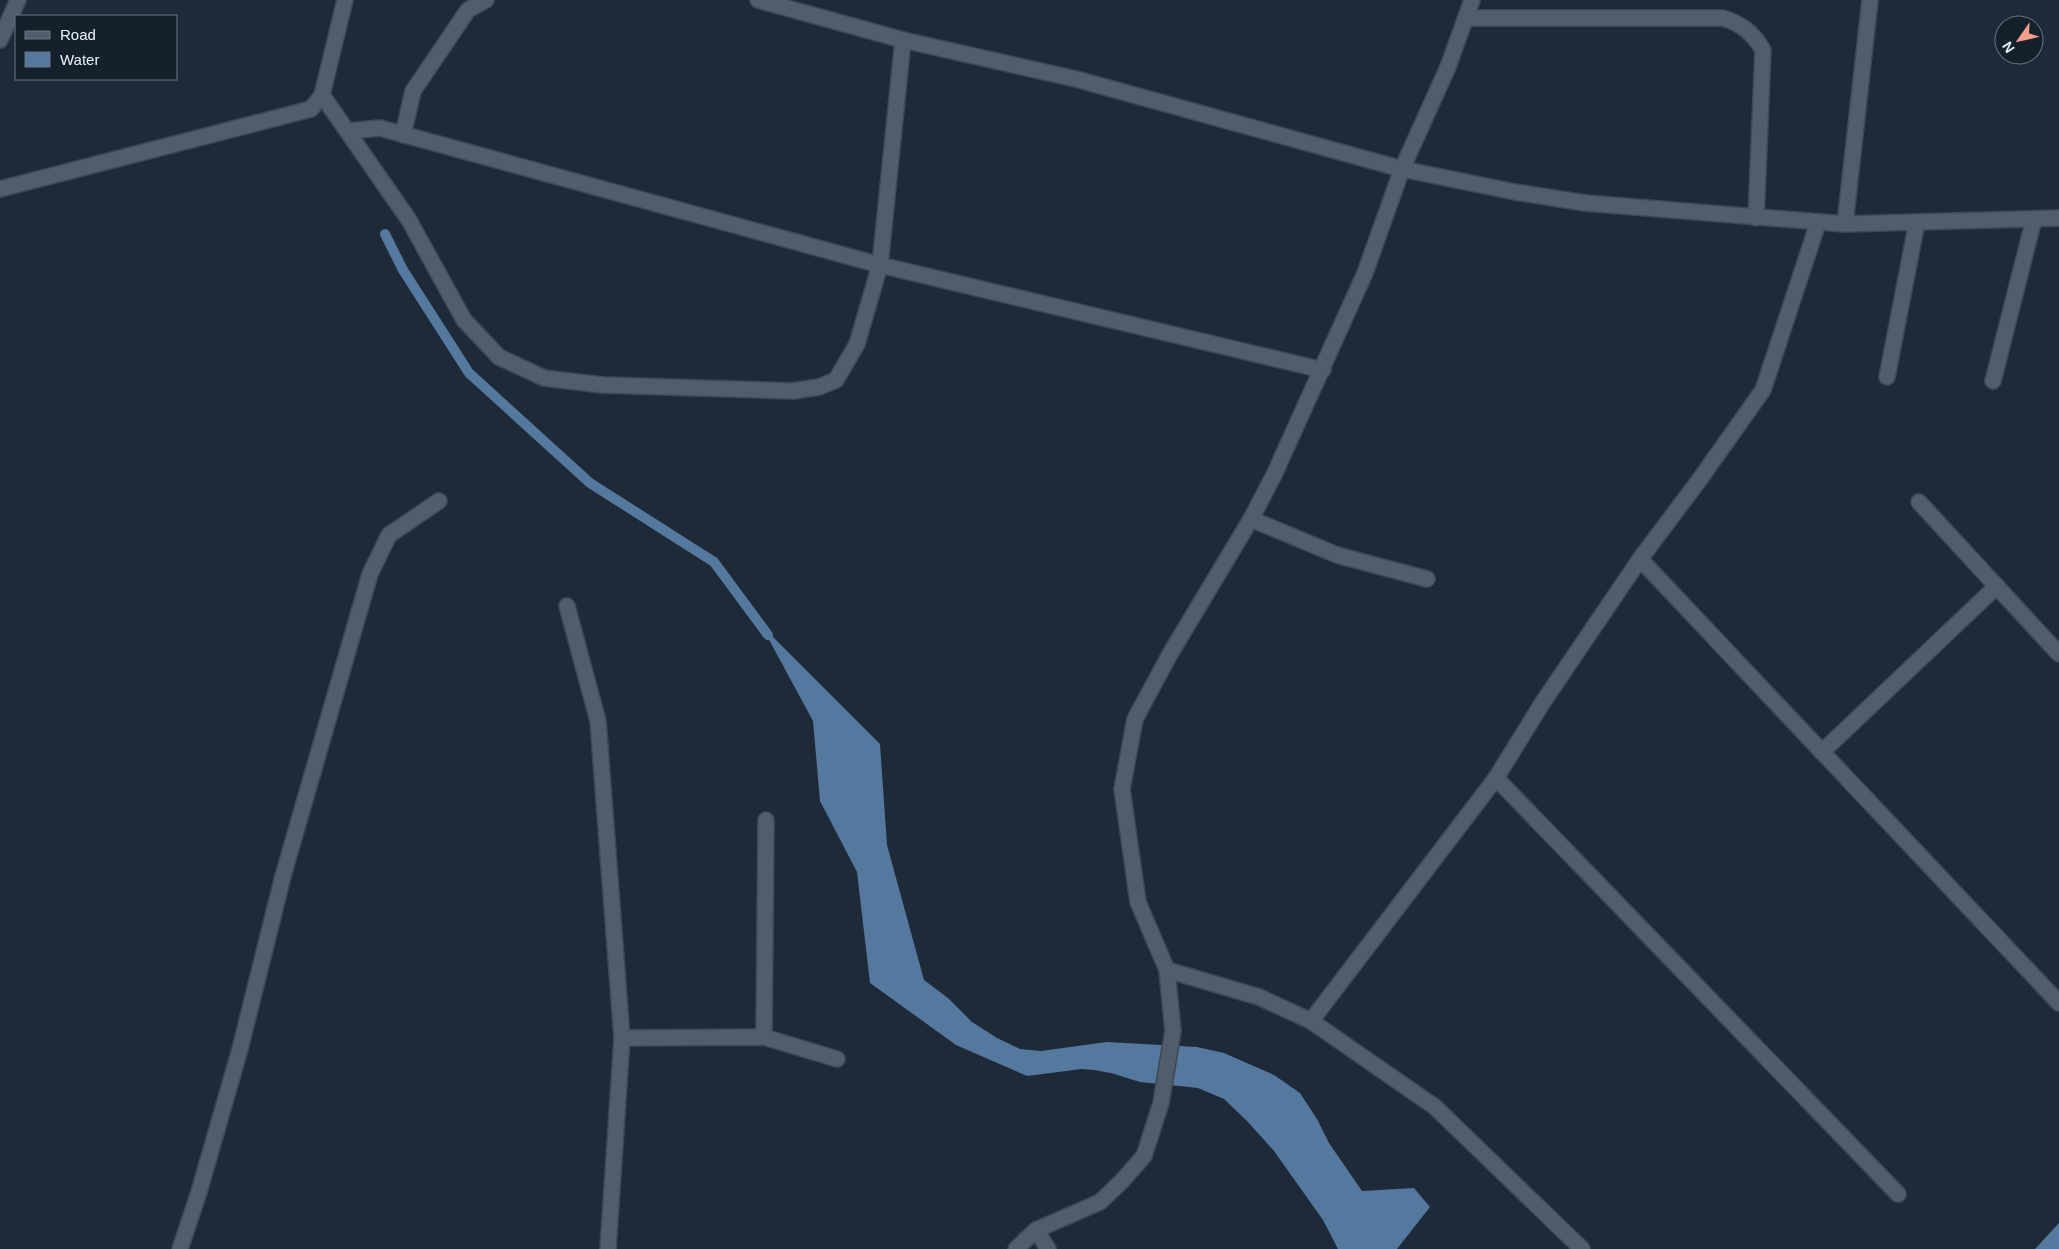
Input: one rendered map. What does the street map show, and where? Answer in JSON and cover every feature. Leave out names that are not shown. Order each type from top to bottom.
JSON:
[{"type":"street","points":[[0,40],[18,0]]},
{"type":"street","points":[[0,189],[310,109],[322,95],[345,0]]},
{"type":"street","points":[[403,135],[413,91],[468,10],[486,0]]},
{"type":"street","points":[[758,0],[903,40],[1076,79],[1402,169],[1514,192],[1585,203],[1818,223],[1845,224],[2059,218]]},
{"type":"street","points":[[1016,1249],[1036,1230],[1100,1202],[1144,1156],[1161,1103],[1173,1031],[1167,970],[1138,902],[1122,789],[1135,719],[1170,654],[1251,519],[1274,476],[1365,273],[1402,169],[1448,66],[1472,0]]},
{"type":"street","points":[[1845,224],[1870,0]]},
{"type":"street","points":[[1466,18],[1723,18],[1735,21],[1754,36],[1763,50],[1756,218]]},
{"type":"street","points":[[322,95],[409,220],[464,320],[499,357],[544,378],[613,385],[793,391],[819,387],[836,380],[856,344],[880,265],[903,40]]},
{"type":"street","points":[[348,131],[380,128],[880,265],[1323,370]]},
{"type":"street","points":[[1993,381],[2034,219]]},
{"type":"street","points":[[1887,377],[1917,222]]},
{"type":"street","points":[[1311,1021],[1496,778],[1543,702],[1640,559],[1763,390],[1818,223]]},
{"type":"street","points":[[180,1249],[199,1192],[240,1049],[284,876],[370,574],[389,535],[439,501]]},
{"type":"street","points":[[1919,502],[2059,654]]},
{"type":"street","points":[[1251,519],[1337,555],[1427,579]]},
{"type":"street","points":[[1640,559],[2059,1003]]},
{"type":"street","points":[[1822,752],[1997,586]]},
{"type":"street","points":[[567,606],[598,721],[622,1038],[608,1249]]},
{"type":"street","points":[[1496,778],[1898,1194]]},
{"type":"street","points":[[764,1037],[766,820]]},
{"type":"street","points":[[1167,970],[1259,997],[1311,1021],[1435,1107],[1582,1249]]},
{"type":"street","points":[[622,1038],[764,1037],[837,1058]]},
{"type":"street","points":[[1036,1230],[1048,1249]]},
{"type":"water","points":[[761,625],[880,744],[887,845],[924,980],[948,998],[972,1022],[997,1038],[1020,1049],[1041,1051],[1107,1042],[1197,1047],[1224,1053],[1274,1075],[1300,1093],[1317,1119],[1329,1143],[1362,1191],[1414,1188],[1430,1207],[1397,1249],[1338,1249],[1323,1220],[1274,1151],[1224,1099],[1198,1088],[1140,1082],[1094,1070],[1082,1069],[1027,1076],[956,1045],[870,983],[857,872],[820,801],[813,721]]},
{"type":"water","points":[[2059,1223],[2059,1249],[2035,1249]]},
{"type":"waterway","points":[[385,234],[403,270],[469,373],[590,483],[714,562],[768,635]]}]
